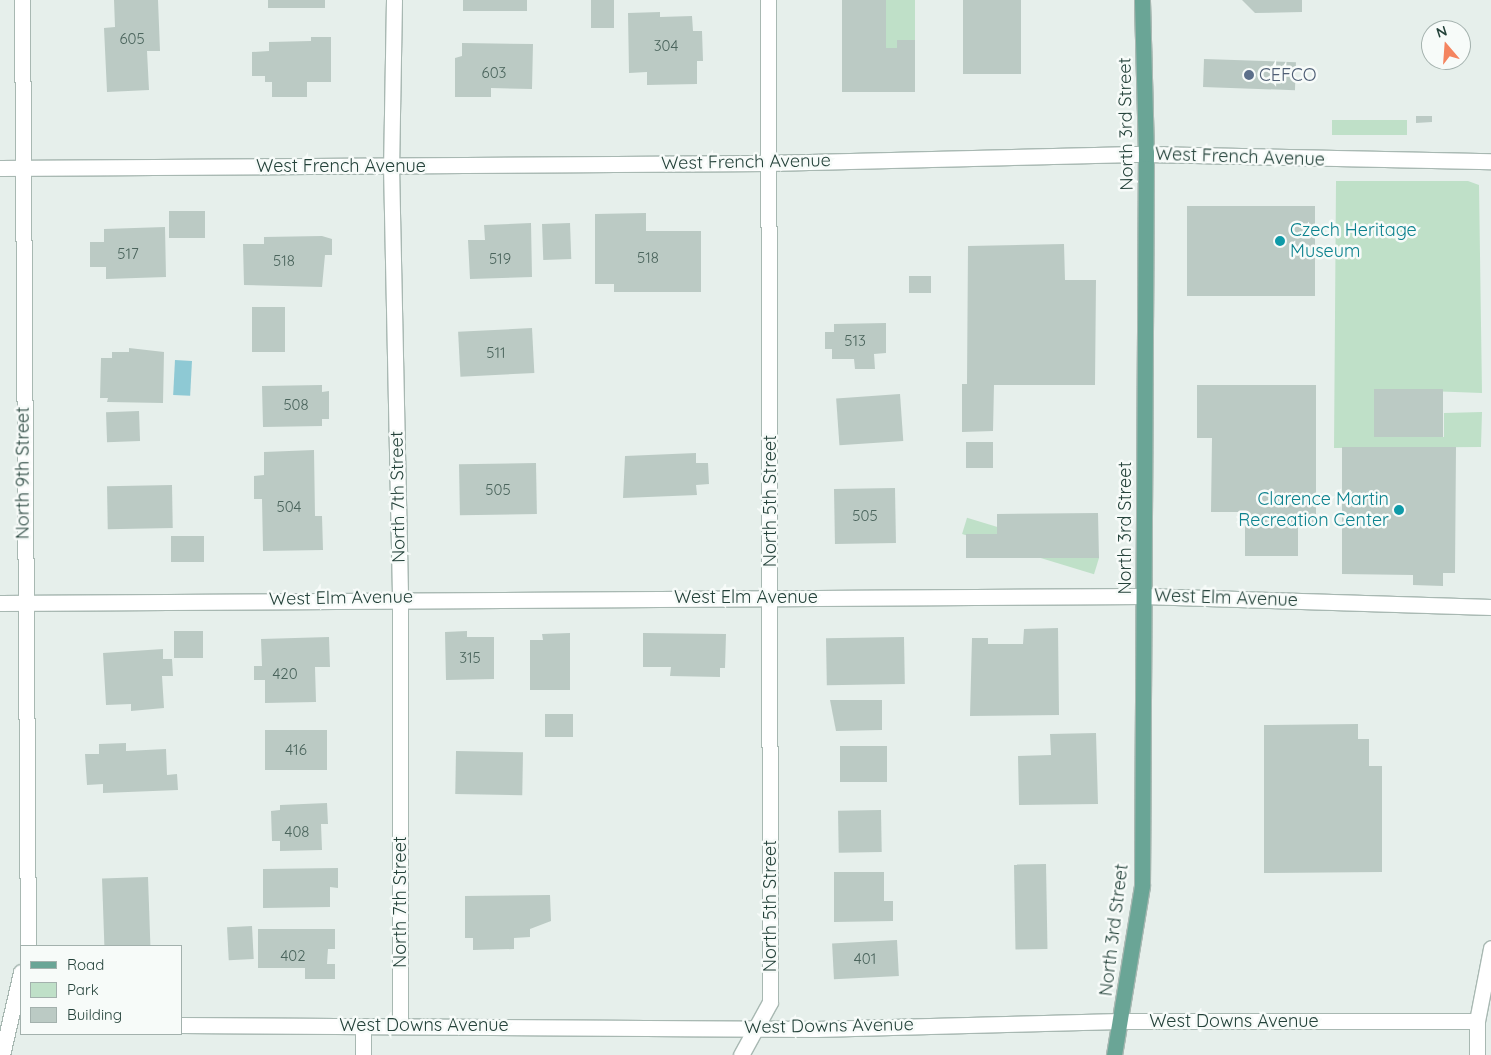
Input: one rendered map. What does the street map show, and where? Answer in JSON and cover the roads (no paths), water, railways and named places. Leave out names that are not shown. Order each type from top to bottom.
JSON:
[{"type":"main road","name":"North 3rd Street","points":[[1114,1055],[1142,886],[1146,154],[1142,0]]},
{"type":"street","name":"North 9th Street","points":[[22,0],[24,603],[28,945]]},
{"type":"street","name":"North 7th Street","points":[[394,0],[391,165],[400,598],[400,1023]]},
{"type":"street","name":"North 5th Street","points":[[740,1055],[757,1029],[770,1002],[771,595],[768,0]]},
{"type":"street","name":"West French Avenue","points":[[0,168],[768,163],[1146,154],[1491,161]]},
{"type":"street","name":"West Elm Avenue","points":[[0,603],[771,595],[1143,596],[1491,607]]},
{"type":"street","points":[[1477,1055],[1477,1021],[1491,948]]},
{"type":"street","points":[[2,1055],[20,977]]},
{"type":"street","name":"West Downs Avenue","points":[[182,1025],[364,1026],[400,1023],[757,1029],[1120,1021],[1477,1021]]},
{"type":"street","points":[[364,1026],[364,1055]]},
{"type":"water","points":[[175,360],[192,361],[190,396],[173,395]]},
{"type":"place","name":"CEFCO","points":[[1249,75]]},
{"type":"place","name":"Czech Heritage Museum","points":[[1280,241]]},
{"type":"place","name":"Clarence Martin Recreation Center","points":[[1399,510]]}]
